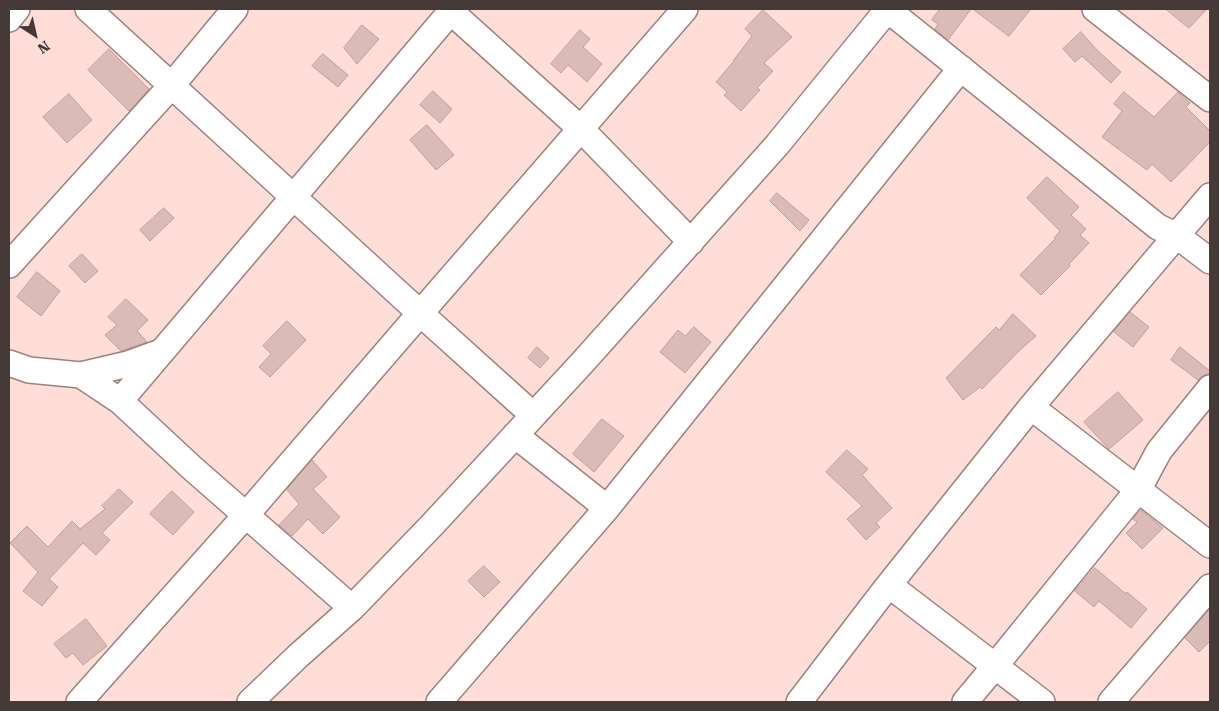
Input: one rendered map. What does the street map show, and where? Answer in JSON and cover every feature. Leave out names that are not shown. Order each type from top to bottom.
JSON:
[{"type":"street","points":[[9,19],[17,9]]},
{"type":"street","points":[[88,9],[533,415]]},
{"type":"street","points":[[9,265],[172,85],[235,9]]},
{"type":"street","points":[[79,702],[246,515],[685,9]]},
{"type":"street","points":[[250,702],[352,608],[515,435],[778,146],[887,9],[1158,227],[1176,235],[1210,261]]},
{"type":"street","points":[[1095,9],[1210,99]]},
{"type":"street","points":[[120,401],[451,10],[581,129],[690,242]]},
{"type":"street","points":[[439,702],[607,508],[961,68]]},
{"type":"street","points":[[798,702],[1031,406],[1210,196]]},
{"type":"street","points":[[9,363],[29,370],[81,375],[128,364],[164,351]]},
{"type":"street","points":[[81,375],[120,401],[191,467],[352,608]]},
{"type":"street","points":[[965,702],[1138,490],[1159,451],[1210,388]]},
{"type":"street","points":[[1031,406],[1210,545]]},
{"type":"street","points":[[515,435],[607,508]]},
{"type":"street","points":[[889,585],[1042,702]]},
{"type":"street","points":[[1111,702],[1210,588]]},
{"type":"building","points":[[940,9],[971,9],[948,40],[935,29],[938,24],[932,20]]},
{"type":"building","points":[[973,9],[1031,9],[1009,36]]},
{"type":"building","points":[[1166,9],[1207,9],[1189,28]]},
{"type":"building","points":[[763,10],[792,37],[764,63],[773,71],[757,88],[760,90],[741,111],[724,95],[727,92],[716,82],[752,36],[745,29]]},
{"type":"building","points":[[362,25],[379,39],[357,64],[344,48]]},
{"type":"building","points":[[580,30],[590,39],[583,47],[602,64],[587,82],[568,65],[561,73],[551,64]]},
{"type":"building","points":[[1081,32],[1121,72],[1111,83],[1082,56],[1075,62],[1063,49]]},
{"type":"building","points":[[109,49],[149,89],[129,111],[88,70]]},
{"type":"building","points":[[323,54],[348,75],[338,87],[312,66]]},
{"type":"building","points":[[433,91],[452,109],[440,123],[420,105]]},
{"type":"building","points":[[1124,92],[1154,117],[1178,92],[1190,103],[1186,107],[1210,131],[1210,142],[1171,182],[1152,164],[1147,170],[1102,137],[1122,111],[1114,104]]},
{"type":"building","points":[[69,94],[92,120],[67,143],[43,117]]},
{"type":"building","points":[[427,125],[454,155],[436,170],[410,140]]},
{"type":"building","points":[[1047,177],[1079,207],[1071,215],[1086,229],[1080,235],[1089,243],[1069,264],[1070,266],[1041,295],[1020,275],[1055,239],[1060,231],[1027,198]]},
{"type":"building","points":[[777,193],[809,220],[800,231],[770,201]]},
{"type":"building","points":[[164,208],[174,218],[150,241],[140,230]]},
{"type":"building","points":[[82,254],[98,271],[85,283],[69,266]]},
{"type":"building","points":[[37,272],[60,291],[41,316],[17,297]]},
{"type":"building","points":[[126,299],[148,320],[137,331],[147,342],[121,351],[105,335],[117,325],[108,317]]},
{"type":"building","points":[[1130,312],[1149,327],[1133,347],[1114,332]]},
{"type":"building","points":[[1013,314],[1036,336],[982,389],[980,387],[963,400],[946,378],[996,327],[999,330]]},
{"type":"building","points":[[287,321],[306,340],[270,377],[259,367],[271,354],[263,346]]},
{"type":"building","points":[[694,327],[711,342],[685,373],[660,352],[678,330],[685,336]]},
{"type":"building","points":[[537,347],[549,358],[540,368],[528,358]]},
{"type":"building","points":[[1180,347],[1210,371],[1210,374],[1204,375],[1198,380],[1171,360]]},
{"type":"building","points":[[1118,392],[1143,420],[1109,449],[1084,422]]},
{"type":"building","points":[[602,419],[624,436],[594,472],[573,454]]},
{"type":"building","points":[[847,450],[868,469],[862,475],[892,508],[876,523],[880,527],[866,540],[847,519],[862,506],[826,472]]},
{"type":"building","points":[[312,460],[327,477],[313,489],[340,517],[323,534],[308,519],[292,536],[279,525],[299,504],[287,490]]},
{"type":"building","points":[[119,489],[133,502],[102,533],[110,540],[96,555],[83,543],[49,579],[58,587],[42,606],[23,591],[38,572],[10,543],[27,526],[48,547],[72,521],[80,529],[105,509],[102,506]]},
{"type":"building","points":[[172,491],[194,512],[173,535],[150,514]]},
{"type":"building","points":[[1141,510],[1163,528],[1142,549],[1126,533],[1137,522],[1133,519]]},
{"type":"building","points":[[484,566],[500,582],[484,597],[468,581]]},
{"type":"building","points":[[1095,568],[1147,609],[1131,628],[1099,601],[1094,607],[1075,591]]},
{"type":"building","points":[[1210,609],[1210,641],[1199,652],[1185,638]]},
{"type":"building","points":[[86,619],[107,646],[83,665],[73,653],[66,658],[54,644]]}]
